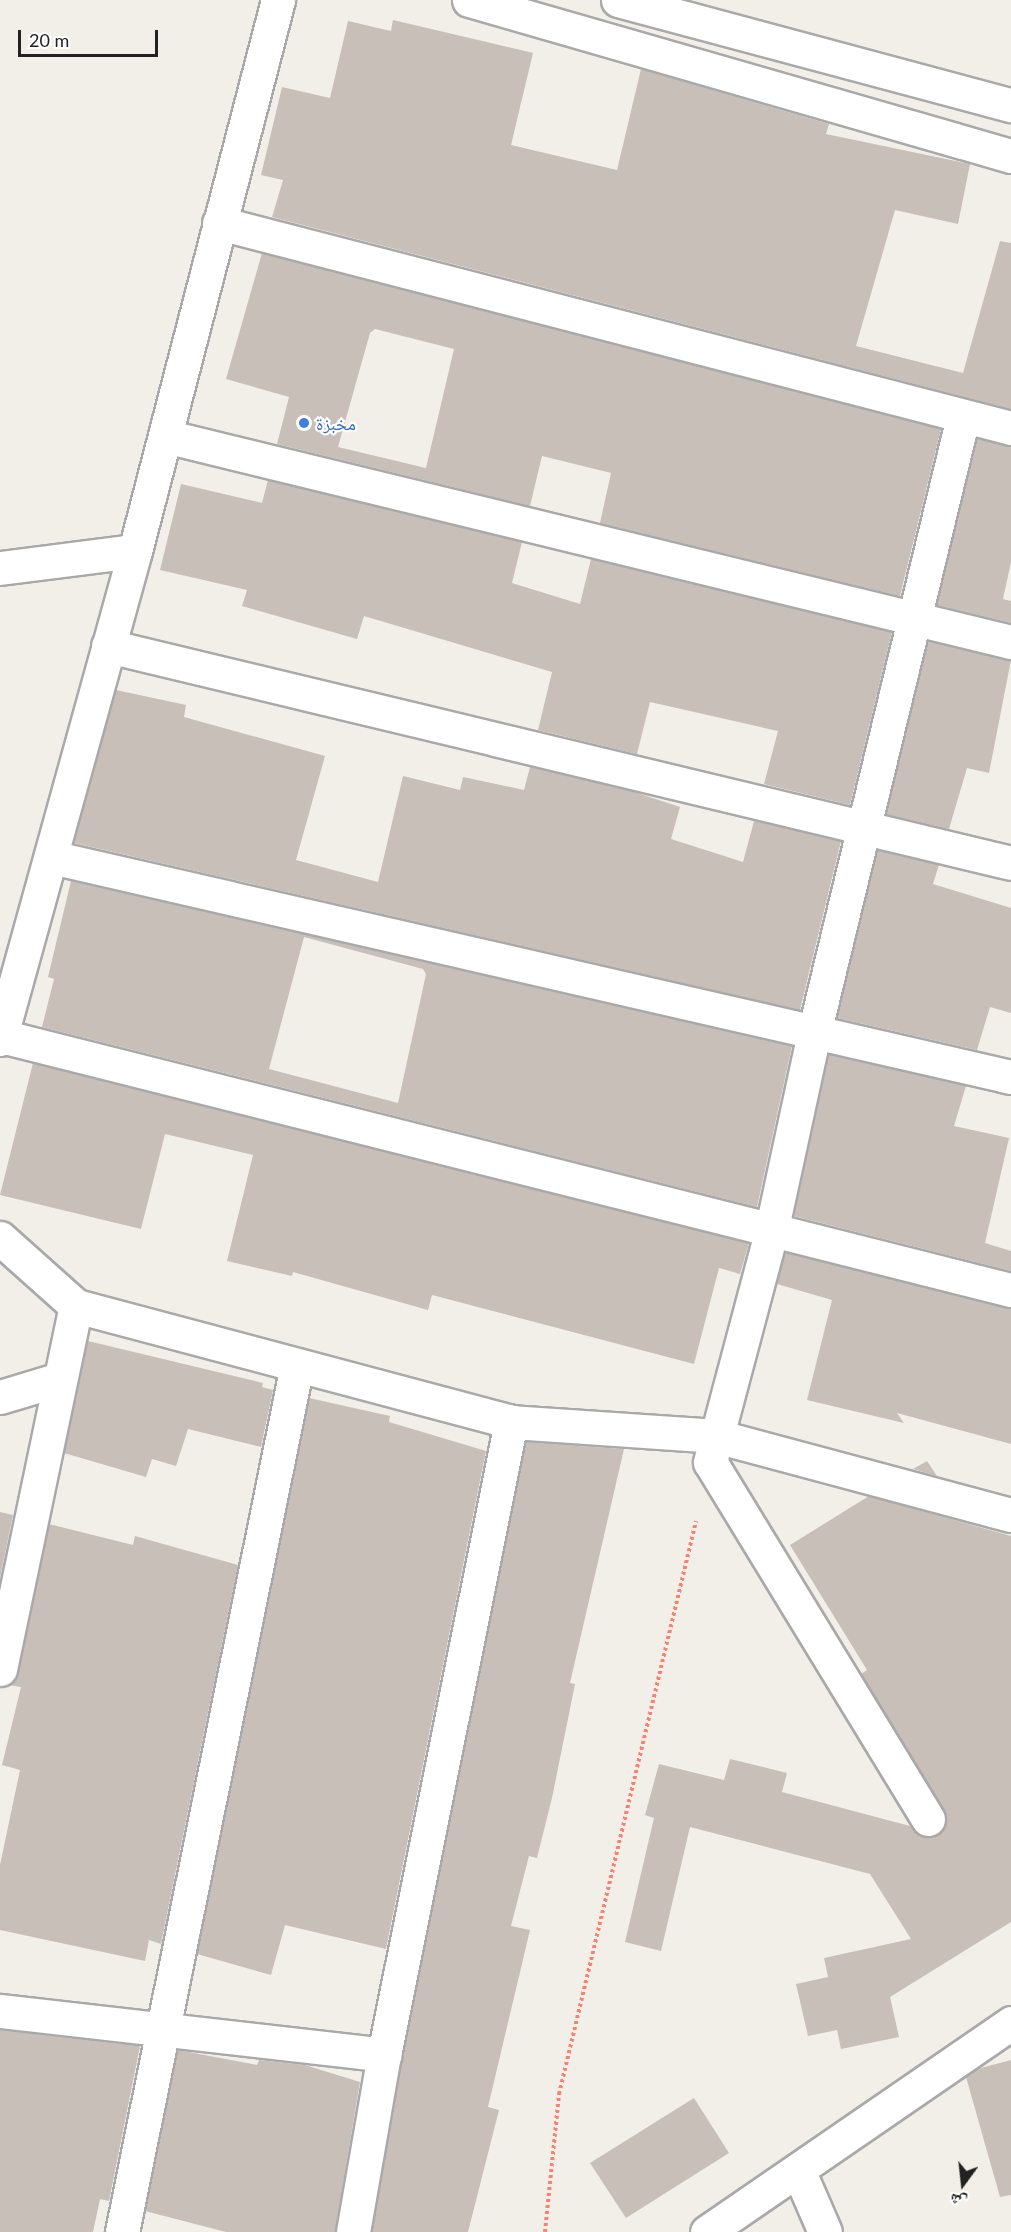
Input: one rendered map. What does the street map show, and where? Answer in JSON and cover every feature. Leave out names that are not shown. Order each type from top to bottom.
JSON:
[{"type":"street","points":[[278,0],[135,551],[1,1037],[771,1232],[1011,1290]]},
{"type":"street","points":[[468,0],[1011,156]]},
{"type":"street","points":[[618,0],[1011,105]]},
{"type":"street","points":[[219,223],[1011,428]]},
{"type":"street","points":[[928,1819],[713,1449],[771,1232],[815,1029],[916,621],[963,417]]},
{"type":"street","points":[[165,436],[916,621],[1011,642]]},
{"type":"street","points":[[0,568],[135,551]]},
{"type":"street","points":[[108,646],[864,830],[1011,863]]},
{"type":"street","points":[[51,857],[815,1029],[1011,1077]]},
{"type":"street","points":[[0,1238],[76,1306],[511,1422],[713,1449],[1011,1515]]},
{"type":"street","points":[[0,1669],[76,1306]]},
{"type":"street","points":[[122,2232],[297,1365]]},
{"type":"street","points":[[0,1397],[60,1379]]},
{"type":"street","points":[[353,2232],[384,2055],[511,1422]]},
{"type":"street","points":[[0,2011],[384,2055]]},
{"type":"street","points":[[707,2232],[799,2172],[1011,2023]]},
{"type":"street","points":[[799,2172],[825,2232]]},
{"type":"path","points":[[545,2232],[559,2094],[713,1449]]},
{"type":"building","points":[[393,20],[533,53],[511,145],[617,170],[641,69],[829,124],[826,134],[970,164],[958,224],[895,210],[856,346],[963,373],[1000,241],[1011,243],[1011,409],[272,217],[283,180],[261,175],[282,87],[330,98],[348,21],[391,31]]},
{"type":"building","points":[[262,253],[941,429],[900,596],[600,523],[611,473],[542,456],[530,506],[277,444],[289,397],[226,379]],"holes":[[[375,329],[454,349],[426,468],[338,447],[370,333]]]},
{"type":"building","points":[[977,439],[1011,446],[1011,562],[1003,599],[1011,601],[1011,623],[937,605]]},
{"type":"building","points":[[268,480],[522,542],[512,583],[580,604],[591,559],[892,632],[850,805],[764,784],[778,731],[650,702],[637,754],[538,730],[552,672],[364,616],[357,639],[242,606],[247,590],[160,570],[181,484],[262,503]]},
{"type":"building","points":[[928,641],[1011,660],[989,773],[967,768],[949,829],[886,814]]},
{"type":"building","points":[[116,690],[186,705],[184,717],[325,756],[296,860],[378,882],[403,776],[460,790],[463,777],[524,790],[530,767],[628,790],[680,807],[671,839],[743,862],[754,821],[841,841],[800,1010],[74,843]]},
{"type":"building","points":[[878,850],[939,865],[933,884],[1011,908],[1011,1013],[990,1007],[977,1050],[837,1018]]},
{"type":"building","points":[[71,881],[792,1046],[757,1207],[42,1027],[54,979],[48,977]],"holes":[[[304,937],[423,969],[426,974],[398,1103],[269,1069]]]},
{"type":"building","points":[[829,1054],[966,1086],[954,1126],[1009,1138],[985,1243],[1011,1251],[1011,1271],[794,1216]]},
{"type":"building","points":[[33,1063],[749,1243],[740,1274],[719,1268],[694,1364],[432,1295],[428,1310],[293,1272],[292,1276],[227,1261],[253,1155],[165,1134],[141,1229],[0,1195]]},
{"type":"building","points":[[785,1252],[1011,1308],[1011,1444],[897,1413],[904,1423],[807,1400],[832,1300],[777,1284]]},
{"type":"building","points":[[88,1341],[263,1383],[262,1387],[273,1390],[261,1447],[188,1429],[176,1466],[152,1459],[146,1477],[64,1453]]},
{"type":"building","points":[[309,1398],[390,1416],[389,1422],[486,1451],[386,1949],[285,1925],[271,1975],[197,1954]]},
{"type":"building","points":[[526,1442],[624,1449],[570,1683],[575,1684],[552,1798],[537,1858],[529,1856],[511,1926],[530,1930],[488,2107],[499,2110],[468,2232],[372,2232],[402,2058]]},
{"type":"building","points":[[927,1461],[937,1476],[913,1469]]},
{"type":"building","points":[[869,1496],[1011,1536],[1011,1922],[890,1997],[899,2037],[841,2049],[837,2030],[808,2036],[796,1984],[828,1977],[824,1958],[911,1939],[870,1874],[690,1827],[661,1951],[625,1942],[654,1818],[645,1815],[659,1764],[724,1780],[730,1759],[787,1773],[782,1792],[910,1826],[928,1838],[944,1828],[944,1809],[861,1674],[867,1670],[790,1545]]},
{"type":"building","points":[[0,1512],[13,1515],[0,1578]]},
{"type":"building","points":[[49,1524],[133,1545],[135,1536],[238,1565],[161,1944],[149,1940],[145,1961],[0,1930],[0,1865],[20,1770],[2,1765],[21,1687],[9,1685],[18,1673]]},
{"type":"building","points":[[0,2030],[140,2046],[109,2201],[100,2199],[93,2232],[0,2232]]},
{"type":"building","points":[[178,2050],[257,2065],[259,2060],[305,2065],[360,2082],[335,2232],[226,2232],[145,2211]]},
{"type":"building","points":[[1011,2060],[1011,2195],[1000,2197],[966,2077],[977,2069]]},
{"type":"building","points":[[694,2098],[729,2153],[626,2218],[590,2163]]},
{"type":"place","name":"مخبزة","points":[[304,423]]}]
